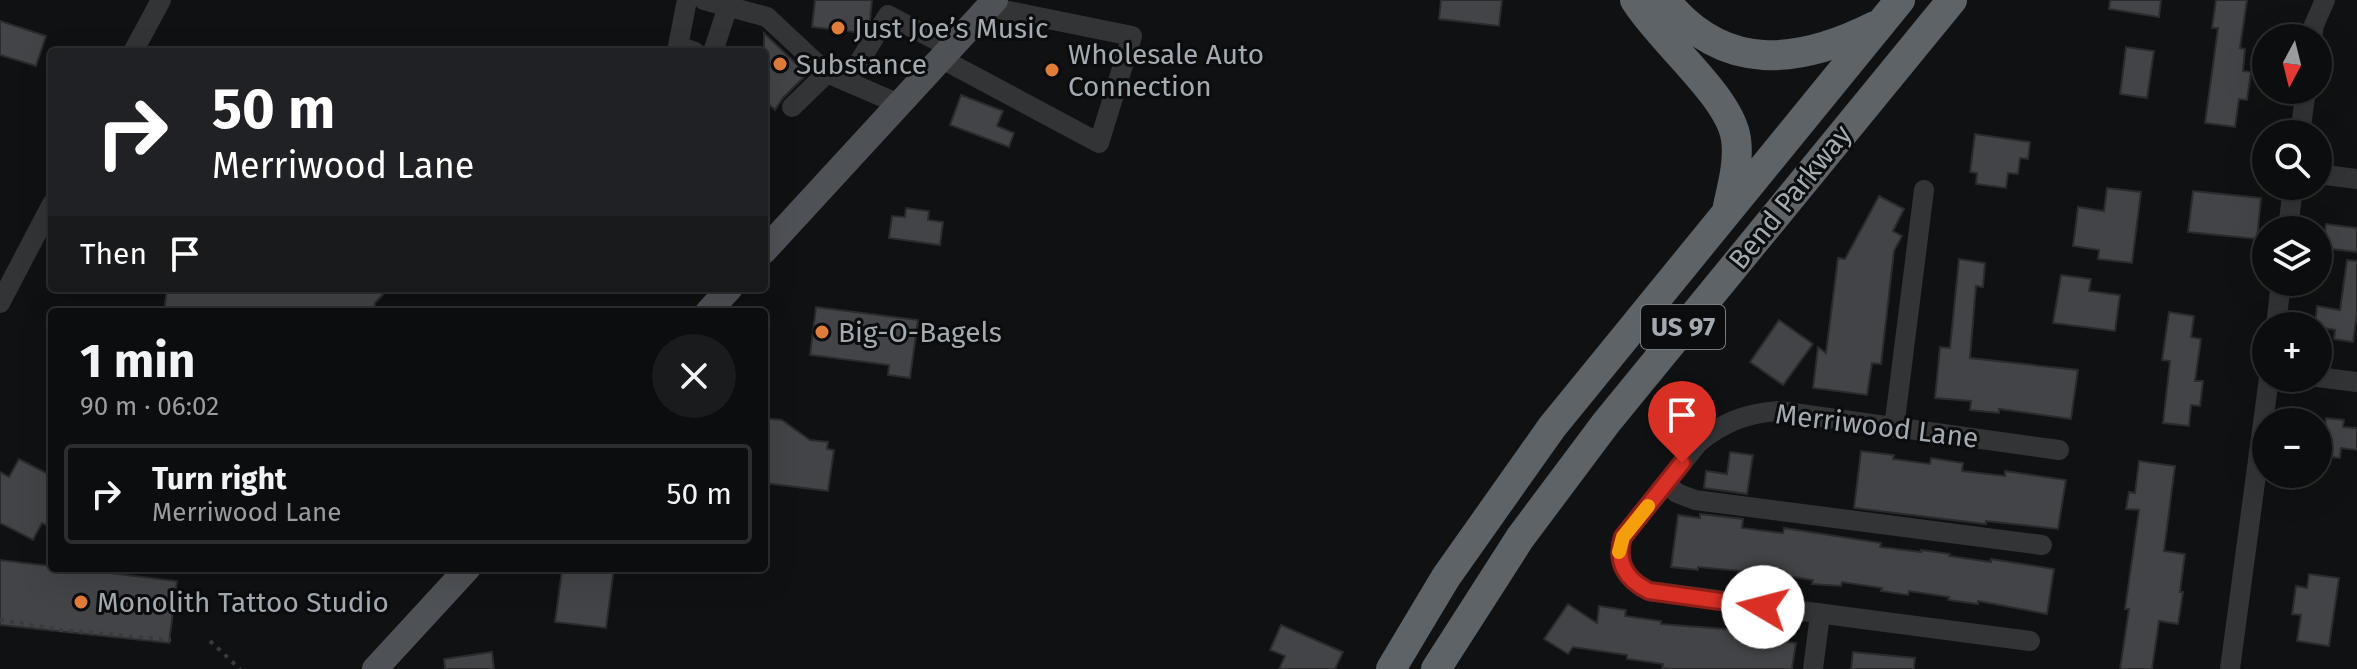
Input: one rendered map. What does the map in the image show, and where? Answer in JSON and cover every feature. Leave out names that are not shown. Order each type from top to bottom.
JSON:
[{"type":"highway","points":[[1635,0],[1659,34],[1717,98],[1730,118],[1737,150],[1727,210]]},
{"type":"highway","points":[[1665,0],[1704,36],[1729,48],[1758,55],[1788,56],[1811,52],[1881,24]]},
{"type":"highway","name":"Bend Parkway","points":[[1391,669],[1439,588],[1515,477],[1727,210],[1900,0]]},
{"type":"highway","name":"Bend Parkway","points":[[1436,669],[1520,538],[1599,432],[1952,0]]},
{"type":"main road","points":[[768,247],[992,3]]},
{"type":"main road","points":[[712,308],[726,292]]},
{"type":"main road","points":[[375,669],[464,572]]},
{"type":"street","points":[[135,48],[161,0]]},
{"type":"street","points":[[686,48],[687,0]]},
{"type":"street","points":[[704,0],[767,17],[827,73],[899,104]]},
{"type":"street","points":[[2314,24],[2325,0]]},
{"type":"street","points":[[847,82],[888,15],[946,54],[1099,143],[1132,36],[992,3]]},
{"type":"street","points":[[714,48],[728,6]]},
{"type":"street","points":[[792,107],[827,73]]},
{"type":"street","points":[[2332,176],[2357,179]]},
{"type":"street","points":[[1894,428],[1924,190]]},
{"type":"street","points":[[0,303],[48,212]]},
{"type":"street","points":[[2332,379],[2357,382]]},
{"type":"street","points":[[2230,669],[2267,392]]},
{"type":"street","name":"Merriwood Lane","points":[[2030,641],[1649,591],[1627,576],[1619,550],[1623,537],[1698,443],[1733,420],[1756,413],[1779,411],[2059,450]]},
{"type":"street","points":[[1666,484],[1677,493],[1695,500],[2042,545]]},
{"type":"street","points":[[1813,669],[1820,615]]},
{"type":"path","points":[[0,620],[61,630],[171,640]]},
{"type":"path","points":[[210,641],[240,669]]},
{"type":"building","points":[[815,0],[872,0],[870,20],[862,33],[812,27]]},
{"type":"building","points":[[1441,0],[1502,0],[1499,26],[1439,19]]},
{"type":"building","points":[[2110,0],[2161,0],[2159,17],[2109,9]]},
{"type":"building","points":[[2216,0],[2247,0],[2240,48],[2245,49],[2243,71],[2251,72],[2247,100],[2239,99],[2235,127],[2205,123],[2218,28],[2212,28]]},
{"type":"building","points":[[0,21],[46,36],[36,66],[0,55]]},
{"type":"building","name":"Substance","points":[[764,33],[807,74],[775,110],[768,104],[768,48],[764,48]]},
{"type":"building","points":[[2126,47],[2154,51],[2147,98],[2120,94]]},
{"type":"building","points":[[961,95],[1003,111],[997,126],[1014,133],[1009,147],[950,125]]},
{"type":"building","points":[[1975,134],[2030,142],[2028,159],[2020,158],[2018,174],[2008,173],[2006,188],[1976,184],[1977,173],[1970,172]]},
{"type":"building","points":[[2107,188],[2141,192],[2132,263],[2098,259],[2099,250],[2073,246],[2078,207],[2104,211]]},
{"type":"building","points":[[2193,191],[2261,200],[2259,216],[2252,216],[2252,238],[2188,232]]},
{"type":"building","points":[[1879,196],[1904,209],[1893,231],[1902,236],[1894,251],[1881,364],[1872,363],[1867,395],[1813,388],[1818,347],[1826,353],[1838,258],[1845,259]]},
{"type":"building","points":[[906,208],[929,211],[928,220],[943,222],[940,245],[889,238],[892,216],[905,217]]},
{"type":"building","points":[[2332,225],[2357,228],[2357,252],[2332,249]]},
{"type":"building","points":[[1959,259],[1985,263],[1983,287],[1976,286],[1970,358],[2078,370],[2071,419],[1999,409],[1999,413],[1970,410],[1971,401],[1935,398],[1940,347],[1950,348]]},
{"type":"building","points":[[2347,260],[2357,261],[2357,313],[2353,342],[2334,339],[2332,312],[2316,312],[2317,306],[2340,310]]},
{"type":"building","points":[[2061,275],[2091,279],[2089,291],[2120,295],[2115,331],[2053,323]]},
{"type":"building","points":[[166,292],[385,292],[374,308],[164,308]]},
{"type":"building","points":[[816,307],[918,320],[910,378],[888,375],[889,365],[810,355]]},
{"type":"building","points":[[2169,312],[2194,316],[2191,337],[2201,339],[2195,381],[2203,381],[2200,406],[2191,405],[2189,426],[2163,423],[2170,361],[2162,360]]},
{"type":"building","points":[[1779,320],[1813,344],[1783,385],[1750,362]]},
{"type":"building","points":[[768,418],[782,420],[810,440],[828,442],[827,449],[834,450],[828,491],[768,484]]},
{"type":"building","points":[[2332,419],[2344,420],[2343,427],[2357,428],[2357,450],[2341,448],[2340,458],[2332,457]]},
{"type":"building","points":[[1861,451],[1930,464],[1931,458],[1963,463],[1962,471],[2005,476],[2005,471],[2066,480],[2058,529],[1854,508]]},
{"type":"building","points":[[1730,452],[1753,455],[1747,494],[1704,488],[1706,471],[1727,474]]},
{"type":"building","points":[[19,459],[48,474],[48,526],[42,523],[33,540],[0,523],[0,472],[9,477]]},
{"type":"building","points":[[2139,461],[2175,466],[2164,551],[2185,554],[2180,592],[2183,592],[2178,624],[2159,621],[2152,669],[2120,669],[2139,510],[2126,509],[2129,492],[2135,493]]},
{"type":"building","points":[[1700,514],[1743,519],[1742,528],[1783,533],[1784,528],[1881,543],[1880,547],[2054,569],[2047,614],[1978,601],[1978,604],[1948,600],[1949,597],[1909,591],[1908,595],[1881,591],[1882,588],[1842,582],[1841,586],[1812,584],[1813,580],[1772,574],[1772,577],[1742,571],[1671,567],[1678,515],[1700,518]]},
{"type":"building","points":[[0,560],[48,566],[48,572],[101,572],[177,581],[169,643],[0,625]]},
{"type":"building","points":[[562,572],[613,572],[606,628],[555,622]]},
{"type":"building","points":[[2309,574],[2339,578],[2329,646],[2297,641],[2301,615],[2292,614],[2296,586],[2307,588]]},
{"type":"building","points":[[1568,604],[1597,623],[1599,606],[1626,610],[1625,616],[1661,621],[1661,624],[1764,632],[1764,639],[1796,643],[1792,669],[1671,669],[1662,668],[1663,664],[1627,659],[1627,655],[1573,647],[1568,654],[1544,639]]},
{"type":"building","points":[[1281,625],[1343,652],[1335,669],[1279,669],[1285,656],[1270,650]]},
{"type":"building","points":[[492,652],[494,669],[445,669],[444,659]]},
{"type":"building","points":[[1853,652],[1915,658],[1914,669],[1851,669]]},
{"type":"slow traffic","points":[[1619,552],[1623,537],[1648,506]]},
{"type":"place","name":"Just Joe’s Music","points":[[838,28]]},
{"type":"place","name":"Substance","points":[[780,64]]},
{"type":"place","name":"Wholesale Auto Connection","points":[[1052,70]]},
{"type":"place","name":"Big-O-Bagels","points":[[822,332]]},
{"type":"place","name":"Monolith Tattoo Studio","points":[[81,602]]},
{"type":"route","points":[[1682,463],[1623,537],[1619,550],[1627,576],[1649,591],[1763,607]]}]
